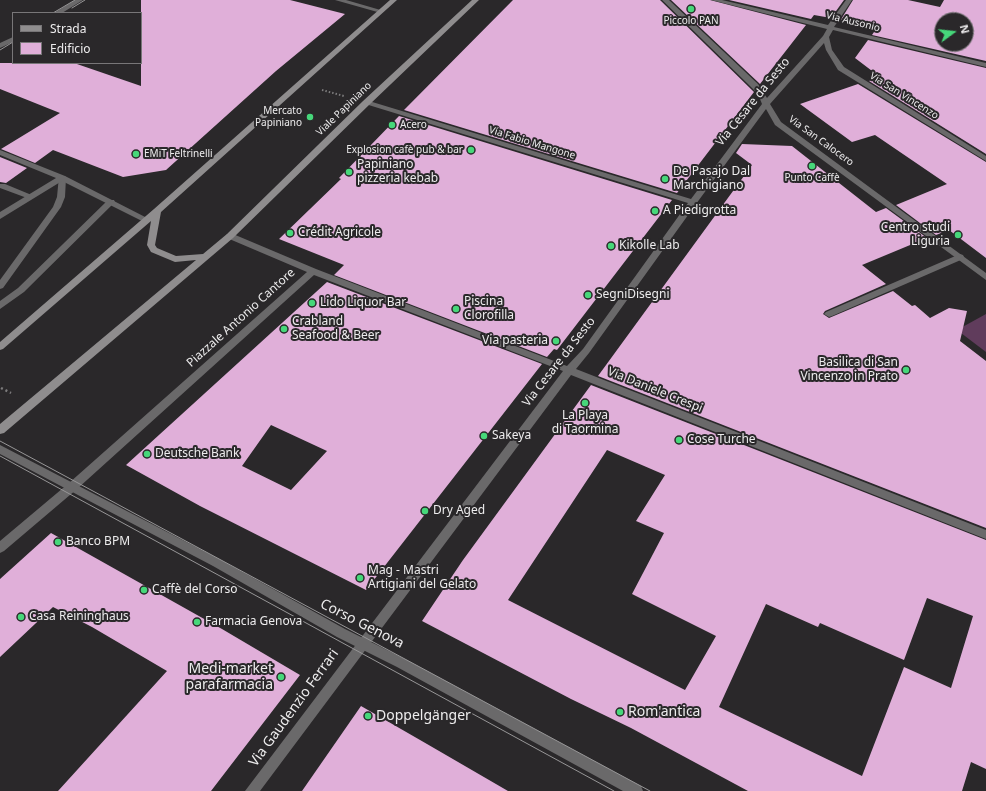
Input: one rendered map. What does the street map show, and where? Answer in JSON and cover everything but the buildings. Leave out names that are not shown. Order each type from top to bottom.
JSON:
[{"type":"main road","points":[[0,348],[147,220],[394,0]]},
{"type":"main road","name":"Viale Papiniano","points":[[230,236],[366,102],[476,0]]},
{"type":"main road","points":[[157,211],[151,244],[154,250],[175,259],[206,256]]},
{"type":"main road","points":[[0,430],[230,236]]},
{"type":"street","points":[[60,12],[80,0]]},
{"type":"street","points":[[338,0],[381,11]]},
{"type":"street","name":"Via San Calocero","points":[[665,0],[755,86],[761,93],[778,123],[986,277]]},
{"type":"street","name":"Via Ausonio","points":[[714,0],[986,65]]},
{"type":"street","name":"Via Cesare da Sesto","points":[[362,644],[568,370],[586,351],[693,202],[766,104],[826,37],[849,0]]},
{"type":"street","name":"Via San Vincenzo","points":[[826,37],[829,50],[841,68],[986,159]]},
{"type":"street","points":[[0,46],[12,40]]},
{"type":"street","name":"Via Fabio Mangone","points":[[366,102],[693,202]]},
{"type":"street","points":[[0,152],[62,178],[147,220]]},
{"type":"street","points":[[0,216],[30,196],[62,178]]},
{"type":"street","points":[[0,286],[57,207],[61,196],[62,178]]},
{"type":"street","points":[[2,186],[30,196]]},
{"type":"street","points":[[0,306],[21,290],[111,202]]},
{"type":"street","name":"Piazzale Antonio Cantore","points":[[0,548],[73,486],[313,271],[230,236]]},
{"type":"street","points":[[829,314],[960,257]]},
{"type":"street","name":"Via Daniele Crespi","points":[[313,271],[986,535]]},
{"type":"street","points":[[0,449],[73,486]]},
{"type":"street","name":"Corso Genova","points":[[73,486],[217,563],[362,644],[401,662],[636,791]]},
{"type":"street","name":"Via Gaudenzio Ferrari","points":[[252,791],[362,644]]},
{"type":"path","points":[[300,83],[366,102]]},
{"type":"shaded area","points":[[986,314],[986,352],[957,330]]},
{"type":"tram line","points":[[55,12],[75,0]]},
{"type":"tram line","points":[[72,8],[85,0]]},
{"type":"tram line","points":[[0,50],[12,43]]},
{"type":"tram line","points":[[0,441],[650,791]]},
{"type":"tram line","points":[[0,456],[614,791]]},
{"type":"place","name":"Piccolo PAN","points":[[691,9]]},
{"type":"place","name":"Mercato Papiniano","points":[[310,117]]},
{"type":"place","name":"Acero","points":[[392,125]]},
{"type":"place","name":"Explosion cafè pub & bar","points":[[471,150]]},
{"type":"place","name":"EMiT Feltrinelli","points":[[136,154]]},
{"type":"place","name":"Punto Caffè","points":[[812,166]]},
{"type":"place","name":"Papiniano pizzeria kebab","points":[[349,172]]},
{"type":"place","name":"De Pasajo Dal Marchigiano","points":[[665,179]]},
{"type":"place","name":"A Piedigrotta","points":[[655,211]]},
{"type":"place","name":"Crédit Agricole","points":[[290,233]]},
{"type":"place","name":"Centro studi Liguria","points":[[958,235]]},
{"type":"place","name":"Kikolle Lab","points":[[611,246]]},
{"type":"place","name":"SegniDisegni","points":[[588,295]]},
{"type":"place","name":"Lido Liquor Bar","points":[[312,303]]},
{"type":"place","name":"Piscina Clorofilla","points":[[456,309]]},
{"type":"place","name":"Crabland Seafood & Beer","points":[[284,329]]},
{"type":"place","name":"Via pasteria","points":[[556,341]]},
{"type":"place","name":"Basilica di San Vincenzo in Prato","points":[[906,370]]},
{"type":"place","name":"La Playa di Taormina","points":[[585,403]]},
{"type":"place","name":"Sakeya","points":[[484,436]]},
{"type":"place","name":"Cose Turche","points":[[679,440]]},
{"type":"place","name":"Deutsche Bank","points":[[147,454]]},
{"type":"place","name":"Dry Aged","points":[[425,511]]},
{"type":"place","name":"Banco BPM","points":[[58,542]]},
{"type":"place","name":"Mag - Mastri Artigiani del Gelato","points":[[360,578]]},
{"type":"place","name":"Caffè del Corso","points":[[144,590]]},
{"type":"place","name":"Casa Reininghaus","points":[[21,617]]},
{"type":"place","name":"Farmacia Genova","points":[[197,622]]},
{"type":"place","name":"Medi-market parafarmacia","points":[[281,677]]},
{"type":"place","name":"Rom'antica","points":[[620,712]]},
{"type":"place","name":"Doppelgänger","points":[[368,716]]}]
